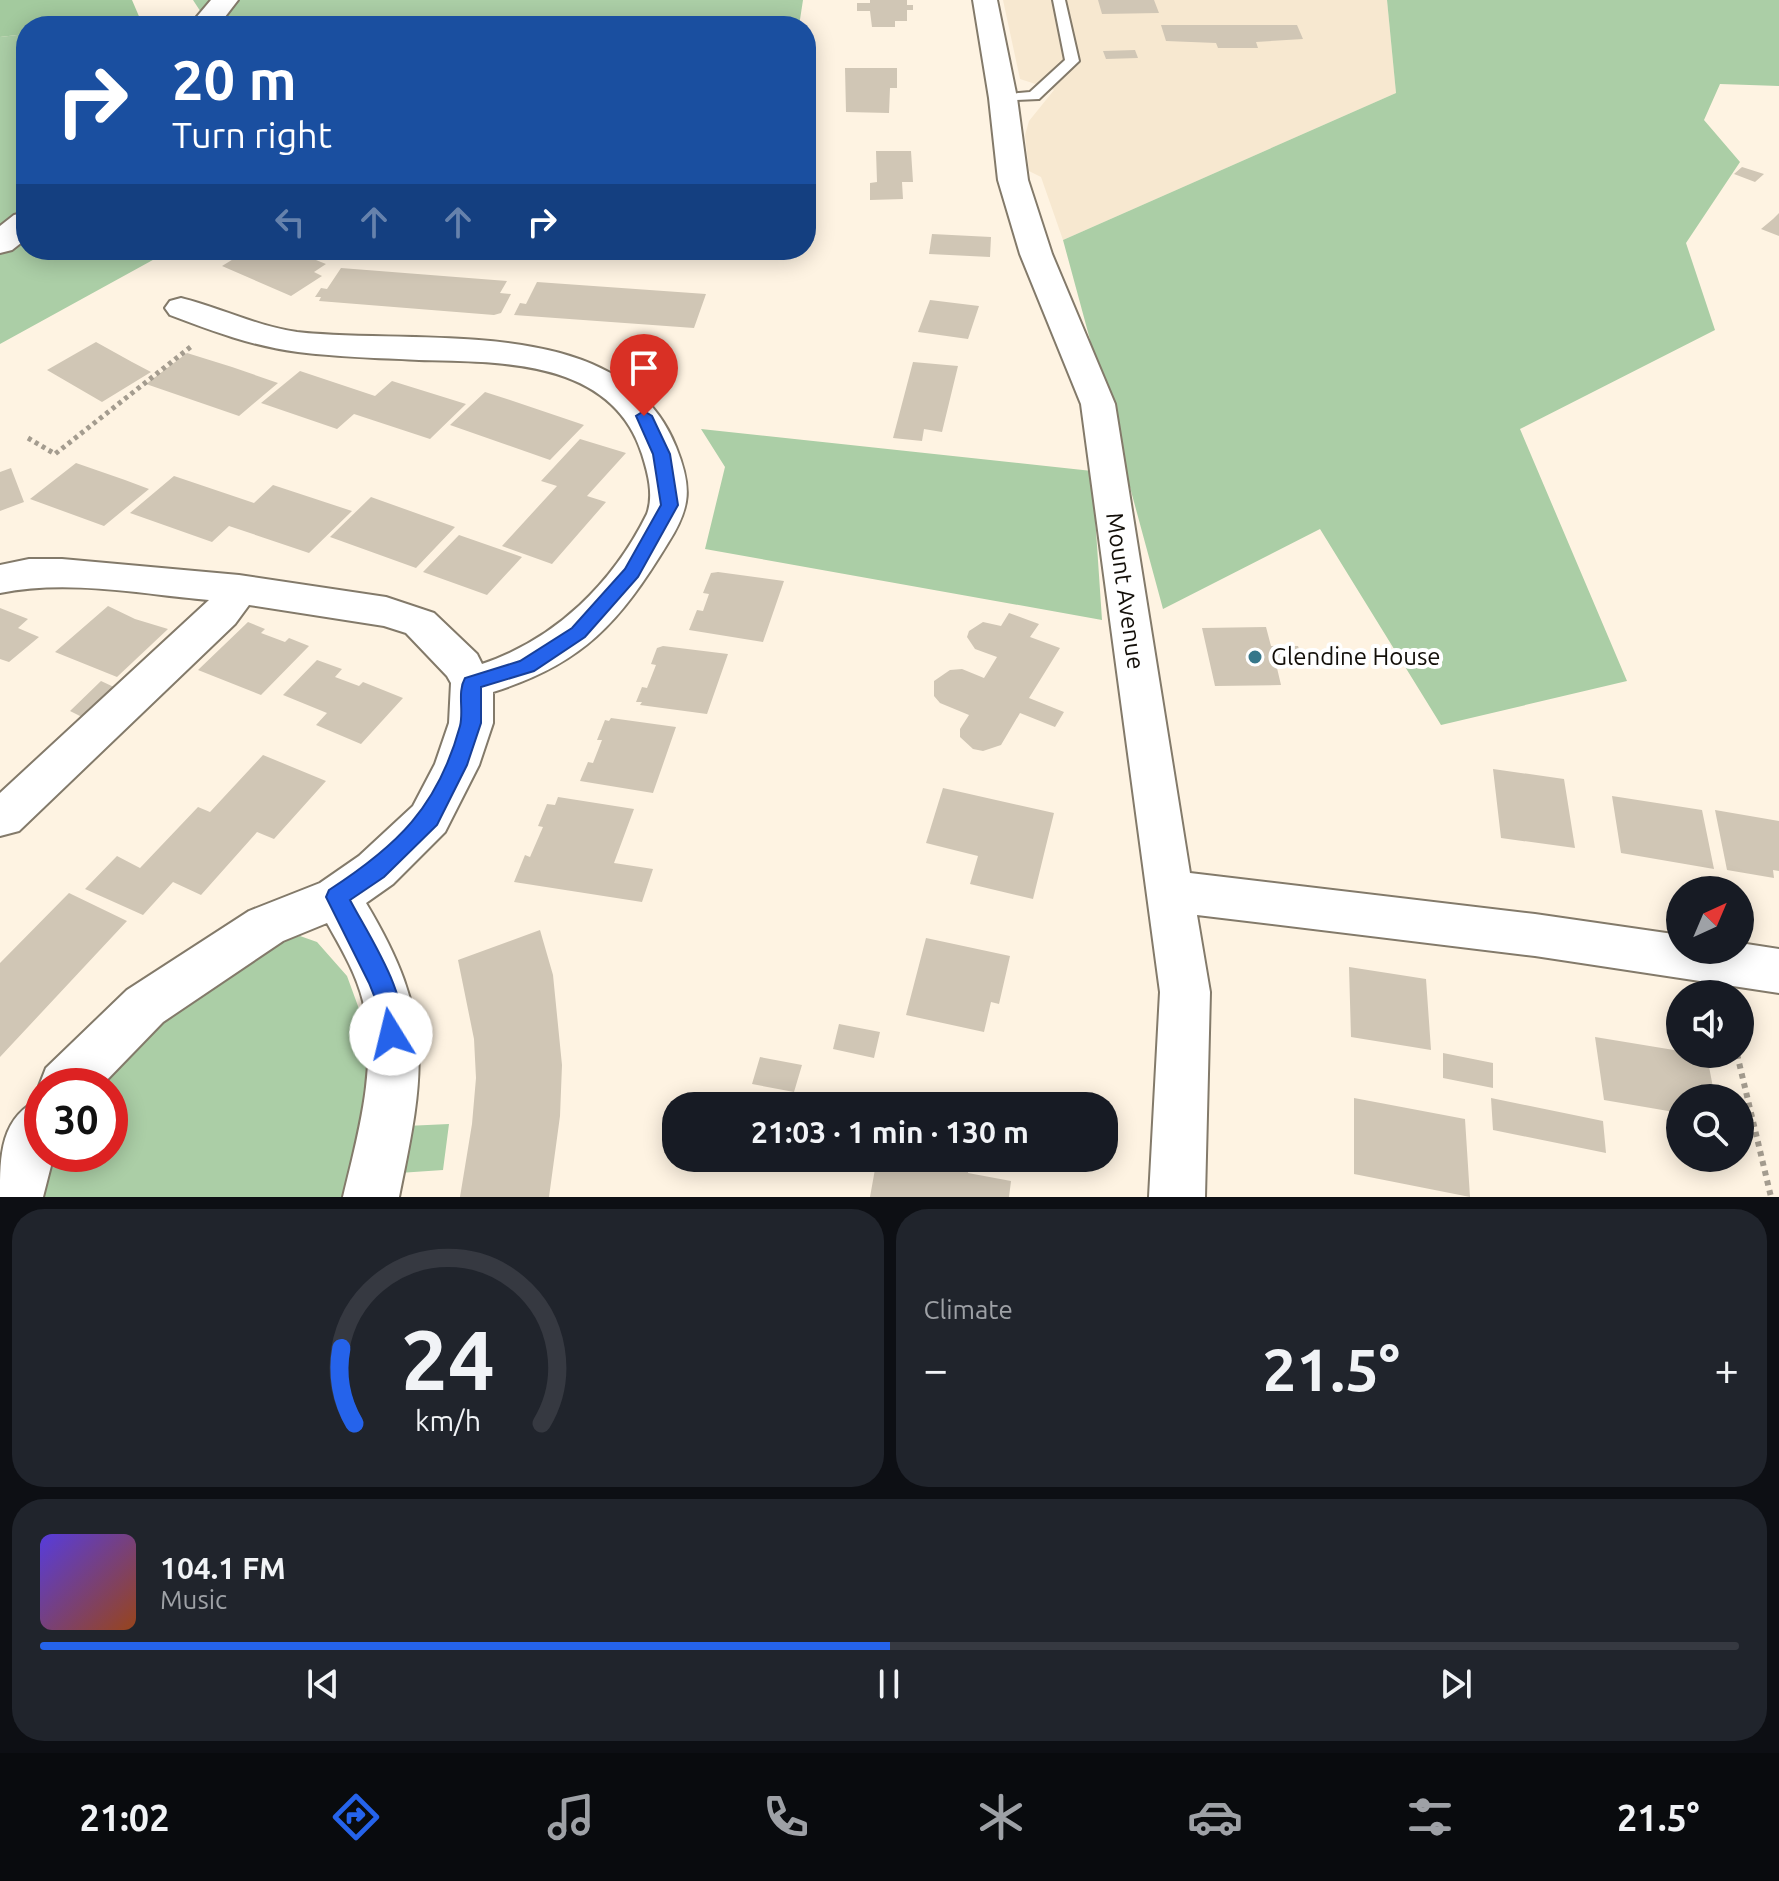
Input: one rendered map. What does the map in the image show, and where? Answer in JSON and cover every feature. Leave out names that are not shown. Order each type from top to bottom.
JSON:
[{"type":"street","points":[[211,16],[225,0]]},
{"type":"street","name":"Mount Avenue","points":[[985,0],[1003,98],[1013,180],[1036,254],[1098,404],[1185,992],[1177,1197]]},
{"type":"street","points":[[0,243],[16,230]]},
{"type":"street","points":[[181,308],[266,337],[398,349],[522,353],[579,369],[611,385],[644,416],[661,454],[670,505],[632,573],[579,633],[527,666],[472,683]]},
{"type":"street","points":[[0,579],[29,573],[62,573],[239,589],[386,612],[420,623],[462,665],[472,683],[471,723],[457,765],[429,819],[376,870],[337,897],[266,926],[145,1006],[83,1068]]},
{"type":"street","points":[[3,818],[221,614],[239,589]]},
{"type":"street","points":[[1171,891],[1535,935],[1779,971]]},
{"type":"street","points":[[337,897],[370,957],[389,1003],[394,1065],[371,1197]]},
{"type":"street","points":[[15,1197],[24,1159]]},
{"type":"lane","points":[[1003,98],[1034,96],[1072,61],[1062,1]]},
{"type":"path","points":[[28,438],[55,454],[221,322]]},
{"type":"path","points":[[1740,1068],[1771,1197]]},
{"type":"shaded area","points":[[1003,0],[1387,0],[1396,93],[1063,240],[1041,177],[1029,171],[1025,135],[1029,121],[1054,90],[1020,79]]},
{"type":"green space","points":[[0,0],[132,0],[139,16],[16,16],[16,35],[0,37]]},
{"type":"green space","points":[[193,0],[803,0],[801,16],[203,16]]},
{"type":"green space","points":[[1387,0],[1779,0],[1779,86],[1720,84],[1704,120],[1740,162],[1686,243],[1715,330],[1520,429],[1627,681],[1441,725],[1320,529],[1163,609],[1063,240],[1396,93]]},
{"type":"green space","points":[[16,35],[16,260],[153,260],[0,344],[0,37]]},
{"type":"green space","points":[[701,429],[1092,471],[1102,620],[705,549],[725,467]]},
{"type":"green space","points":[[300,936],[317,942],[347,976],[374,1050],[344,1197],[37,1197],[44,1172],[128,1172],[128,1068],[105,1068],[137,1028],[270,944]]},
{"type":"green space","points":[[449,1124],[443,1170],[399,1173],[406,1126]]},
{"type":"building","points":[[870,0],[907,0],[907,5],[913,5],[913,10],[907,10],[907,21],[895,21],[895,27],[872,27],[870,11],[857,11],[857,3],[870,3]]},
{"type":"building","points":[[1098,0],[1154,0],[1159,13],[1102,14]]},
{"type":"building","points":[[1161,25],[1297,25],[1303,39],[1256,42],[1258,48],[1218,48],[1216,43],[1166,41]]},
{"type":"building","points":[[1135,50],[1138,58],[1106,59],[1103,51]]},
{"type":"building","points":[[845,68],[897,68],[897,88],[890,88],[889,113],[846,112]]},
{"type":"building","points":[[876,151],[911,151],[913,182],[902,182],[903,199],[870,200],[870,183],[877,182]]},
{"type":"building","points":[[1742,167],[1764,174],[1755,182],[1734,174]]},
{"type":"building","points":[[1779,213],[1779,236],[1761,229],[1773,219]]},
{"type":"building","points":[[932,234],[991,237],[990,257],[929,254]]},
{"type":"building","points":[[232,260],[316,260],[326,264],[314,272],[322,276],[291,296],[222,266]]},
{"type":"building","points":[[341,268],[507,281],[500,293],[511,294],[501,313],[494,315],[319,301],[321,297],[315,297],[321,288],[327,289]]},
{"type":"building","points":[[537,282],[706,294],[694,328],[514,315],[520,303],[526,304]]},
{"type":"building","points":[[930,300],[979,306],[968,339],[918,332]]},
{"type":"building","points":[[96,342],[151,372],[102,402],[47,370]]},
{"type":"building","points":[[187,353],[278,383],[239,416],[146,384]]},
{"type":"building","points":[[913,362],[958,366],[942,432],[924,429],[922,441],[893,438]]},
{"type":"building","points":[[300,371],[375,396],[392,381],[466,404],[430,439],[354,414],[337,429],[261,403]]},
{"type":"building","points":[[485,392],[584,425],[550,460],[450,425]]},
{"type":"building","points":[[580,439],[626,453],[587,496],[606,502],[552,564],[502,546],[557,486],[541,481]]},
{"type":"building","points":[[76,463],[149,489],[104,526],[30,499]]},
{"type":"building","points":[[11,468],[24,502],[0,511],[0,472]]},
{"type":"building","points":[[174,476],[254,503],[273,485],[352,511],[309,553],[229,526],[212,542],[130,513]]},
{"type":"building","points":[[371,497],[455,527],[416,568],[330,537]]},
{"type":"building","points":[[459,535],[522,557],[487,595],[423,572]]},
{"type":"building","points":[[711,573],[784,581],[763,642],[689,630],[697,610],[703,611],[709,594],[703,593]]},
{"type":"building","points":[[108,606],[135,619],[168,629],[117,677],[55,652]]},
{"type":"building","points":[[0,608],[28,619],[18,628],[39,637],[9,662],[0,659]]},
{"type":"building","points":[[1009,613],[1039,624],[1030,637],[1060,648],[1029,698],[1064,712],[1055,727],[1020,713],[1001,745],[983,751],[973,749],[960,737],[960,729],[969,715],[940,703],[934,696],[934,681],[950,670],[962,669],[984,678],[997,657],[975,649],[967,637],[969,631],[983,622],[1001,626]]},
{"type":"building","points":[[248,622],[265,629],[261,633],[285,642],[289,638],[309,646],[261,695],[198,670]]},
{"type":"building","name":"Glendine House","points":[[1266,627],[1271,646],[1298,646],[1305,667],[1277,668],[1281,685],[1215,686],[1202,628]]},
{"type":"building","points":[[663,646],[728,654],[707,714],[636,702],[642,687],[647,688],[656,665],[651,664],[657,648]]},
{"type":"building","points":[[317,660],[342,669],[335,677],[359,686],[363,682],[403,698],[361,744],[316,725],[327,713],[283,695]]},
{"type":"building","points":[[101,681],[116,688],[84,718],[70,711]]},
{"type":"building","points":[[611,718],[676,727],[653,793],[580,781],[588,762],[593,763],[602,740],[597,740],[605,720]]},
{"type":"building","points":[[263,755],[326,781],[274,839],[257,832],[201,895],[173,882],[143,915],[85,889],[117,856],[140,868],[198,807],[210,812]]},
{"type":"building","points":[[1493,769],[1564,779],[1575,848],[1501,838]]},
{"type":"building","points":[[943,788],[1054,813],[1033,899],[970,884],[978,856],[926,843]]},
{"type":"building","points":[[1612,796],[1702,810],[1714,869],[1621,853]]},
{"type":"building","points":[[558,797],[634,809],[614,863],[653,869],[642,902],[514,882],[525,855],[530,857],[543,827],[538,826],[547,804],[555,805]]},
{"type":"building","points":[[1715,810],[1779,821],[1779,871],[1773,870],[1774,878],[1727,870]]},
{"type":"building","points":[[69,893],[127,921],[0,1057],[0,963]]},
{"type":"building","points":[[540,930],[553,975],[562,1065],[560,1116],[549,1197],[460,1197],[476,1078],[474,1039],[458,960]]},
{"type":"building","points":[[926,938],[1010,956],[999,1004],[991,1002],[984,1032],[906,1015]]},
{"type":"building","points":[[1349,967],[1426,979],[1431,1050],[1351,1037]]},
{"type":"building","points":[[839,1024],[880,1032],[874,1058],[833,1049]]},
{"type":"building","points":[[1595,1037],[1666,1049],[1666,1068],[1709,1068],[1712,1084],[1666,1084],[1666,1111],[1604,1100]]},
{"type":"building","points":[[1443,1053],[1493,1063],[1493,1088],[1443,1078]]},
{"type":"building","points":[[760,1057],[802,1065],[794,1092],[752,1084]]},
{"type":"building","points":[[1354,1098],[1465,1119],[1470,1197],[1354,1174]]},
{"type":"building","points":[[1491,1098],[1603,1121],[1606,1153],[1493,1130]]},
{"type":"building","points":[[874,1172],[968,1172],[1011,1181],[1009,1197],[870,1197]]},
{"type":"place","name":"Glendine House","points":[[1255,657]]},
{"type":"route","points":[[391,1034],[389,1003],[370,957],[337,897],[376,870],[429,819],[457,765],[471,723],[472,683],[527,666],[579,633],[632,573],[670,505],[661,454],[644,416]]}]
